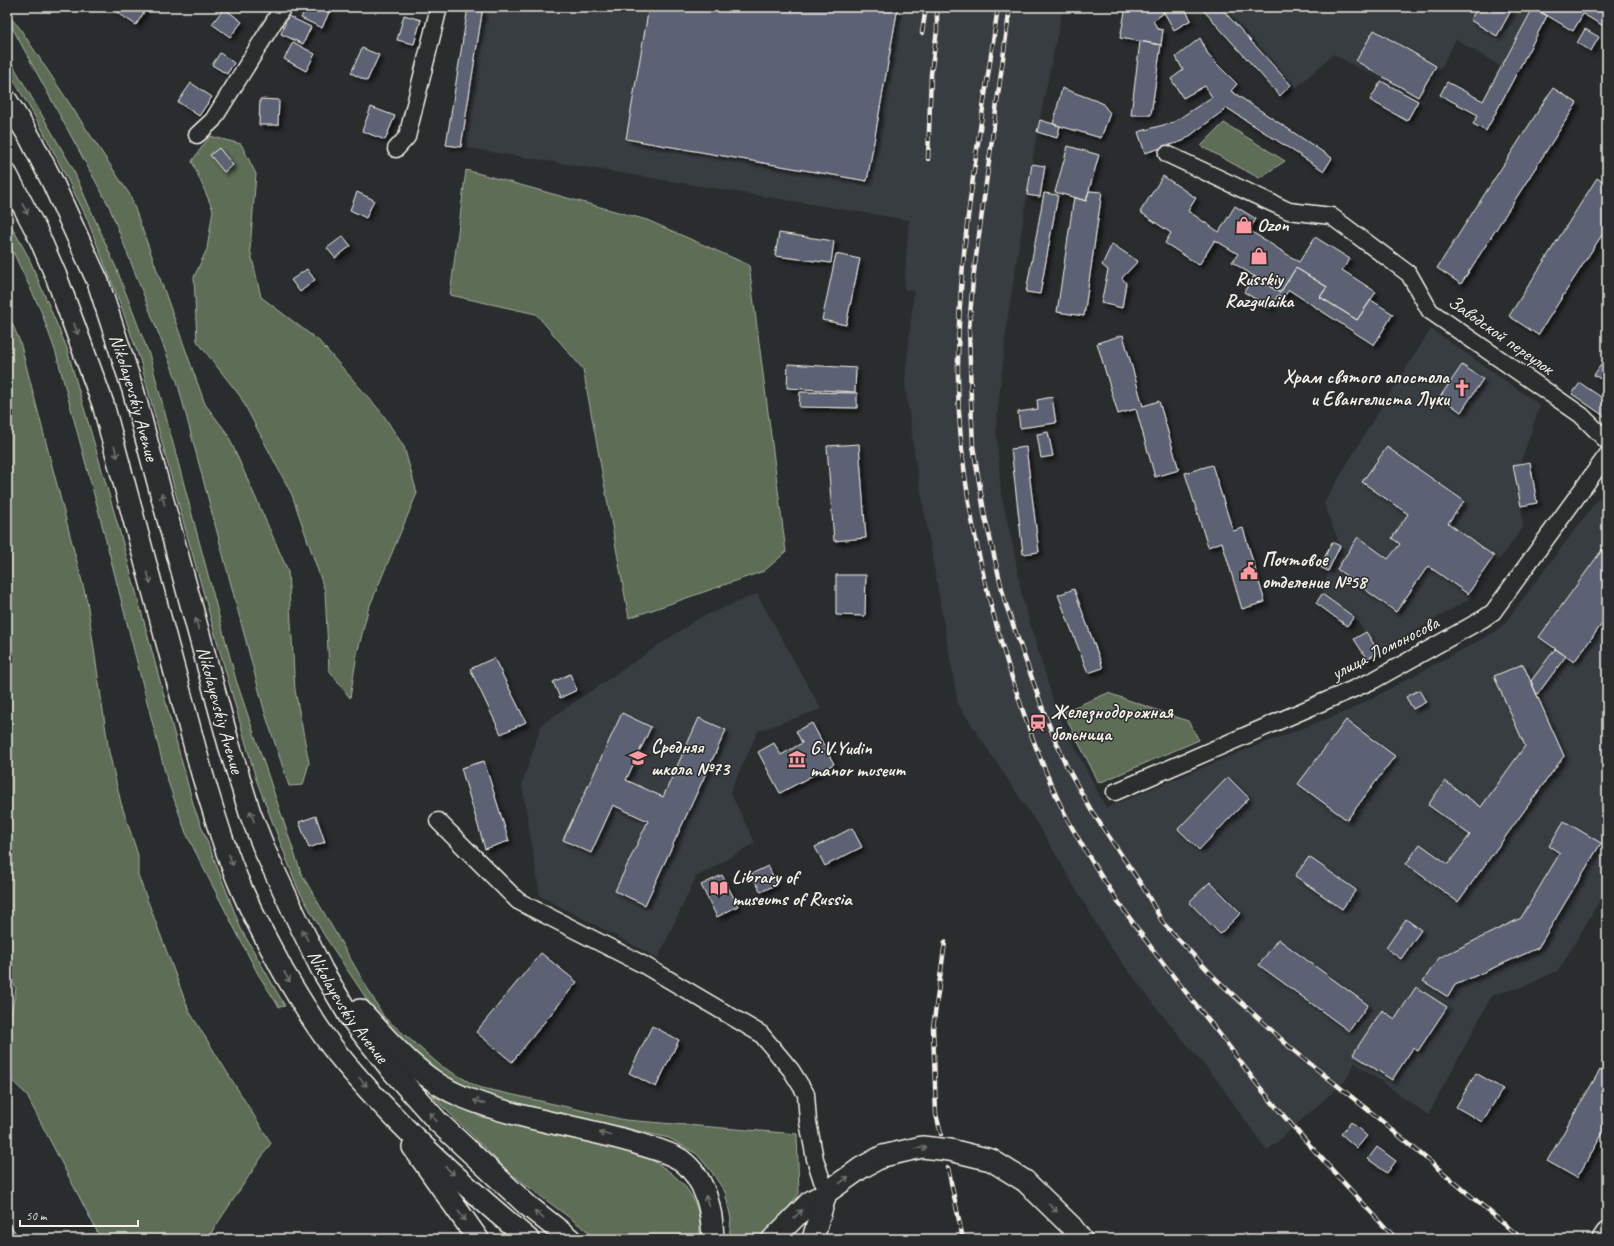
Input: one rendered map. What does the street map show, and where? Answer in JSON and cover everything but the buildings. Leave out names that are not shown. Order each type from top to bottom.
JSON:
[{"type":"main road","name":"Nikolayevskiy Avenue","points":[[7,101],[30,138],[52,181],[98,282],[133,390],[229,745],[250,813],[266,853],[322,970],[350,1017],[365,1037],[438,1122],[527,1206],[570,1239]]},
{"type":"main road","name":"Nikolayevskiy Avenue","points":[[7,175],[37,232],[56,276],[103,404],[201,770],[218,826],[242,889],[268,942],[299,999],[335,1051],[382,1104],[462,1182],[528,1239]]},
{"type":"main road","points":[[322,970],[396,1050],[434,1082],[463,1097],[493,1107],[629,1141],[664,1152],[681,1160],[696,1176],[704,1191],[712,1217],[713,1239]]},
{"type":"main road","points":[[382,1104],[478,1239]]},
{"type":"main road","points":[[773,1239],[810,1202],[861,1168],[883,1156],[922,1147],[950,1150],[992,1160],[1025,1181],[1071,1226],[1081,1239]]},
{"type":"main road","points":[[813,1239],[826,1192]]},
{"type":"main road","points":[[1603,1239],[1607,1233]]},
{"type":"street","points":[[197,135],[213,120],[283,7]]},
{"type":"street","points":[[396,149],[407,137],[439,7]]},
{"type":"street","name":"Заводской переулок","points":[[1167,154],[1289,211],[1331,216],[1409,274],[1430,310],[1581,415],[1607,441]]},
{"type":"street","name":"улица Ломоносова","points":[[1115,792],[1374,680],[1483,619],[1493,612],[1607,455]]},
{"type":"street","points":[[438,820],[518,901],[644,965],[761,1034],[791,1070],[806,1094],[808,1122],[815,1159],[826,1192]]},
{"type":"shaded area","points":[[483,7],[1063,7],[1037,132],[1007,322],[996,427],[1001,494],[1013,546],[1023,601],[1056,710],[1106,808],[1238,753],[1350,710],[1495,632],[1505,623],[1607,487],[1607,888],[1559,970],[1525,986],[1492,995],[1428,1115],[1355,1063],[1345,1081],[1267,1151],[1217,1080],[1160,1012],[1108,944],[1045,836],[958,704],[915,458],[905,382],[914,291],[904,289],[909,220],[461,147]]},
{"type":"shaded area","points":[[1223,7],[1533,7],[1501,67],[1456,39],[1423,103],[1333,54],[1296,88]]},
{"type":"shaded area","points":[[1431,329],[1540,405],[1520,464],[1514,465],[1523,527],[1471,598],[1379,652],[1354,617],[1322,594],[1328,571],[1340,546],[1324,503],[1375,417]]},
{"type":"shaded area","name":"Средняя школа №73","points":[[757,594],[821,709],[758,731],[730,792],[755,843],[696,877],[658,958],[540,896],[522,784],[542,724],[699,618]]},
{"type":"green space","points":[[7,14],[19,27],[130,195],[205,404],[227,433],[288,571],[295,690],[309,763],[303,785],[289,786],[265,713],[177,381],[109,206],[7,18]]},
{"type":"green space","points":[[7,55],[72,167],[117,270],[150,357],[236,680],[301,873],[384,1017],[441,1066],[478,1087],[625,1120],[797,1134],[799,1193],[785,1212],[759,1239],[729,1239],[731,1219],[725,1192],[697,1154],[669,1138],[489,1097],[446,1076],[404,1043],[376,1013],[324,935],[298,889],[256,779],[182,517],[140,360],[120,303],[85,214],[41,127],[7,69]]},
{"type":"green space","points":[[1224,123],[1285,161],[1259,178],[1201,146]]},
{"type":"green space","points":[[210,136],[241,144],[256,174],[250,249],[261,297],[319,341],[382,413],[404,447],[417,493],[368,610],[357,654],[350,698],[329,670],[325,591],[292,495],[240,396],[197,341],[194,277],[207,249],[213,210],[192,161]]},
{"type":"green space","points":[[466,170],[647,220],[749,265],[786,552],[764,571],[629,618],[583,369],[536,314],[450,295]]},
{"type":"green space","points":[[7,218],[28,256],[66,346],[119,529],[194,807],[241,929],[285,1006],[279,1007],[258,974],[186,833],[166,776],[98,509],[56,353],[41,311],[7,239]]},
{"type":"green space","points":[[7,311],[20,342],[87,601],[109,752],[121,803],[138,855],[138,875],[189,1011],[271,1143],[207,1239],[101,1239],[26,1094],[7,1076],[7,1036],[16,988],[7,973]]},
{"type":"green space","points":[[1108,693],[1188,721],[1199,740],[1099,783],[1063,712]]},
{"type":"green space","points":[[431,1095],[482,1117],[642,1155],[655,1162],[677,1178],[693,1198],[698,1210],[700,1224],[699,1239],[598,1239],[510,1173]]},
{"type":"railway","points":[[922,33],[926,7]]},
{"type":"railway","points":[[928,159],[931,74],[937,30],[937,7]]},
{"type":"railway","points":[[998,7],[971,190],[961,282],[958,375],[959,418],[969,505],[988,592],[1011,676],[1035,745],[1057,798],[1085,851],[1119,903],[1174,978],[1260,1088],[1314,1151],[1396,1239]]},
{"type":"railway","points":[[1010,7],[973,279],[969,328],[973,446],[985,517],[1005,602],[1046,718],[1067,767],[1091,810],[1143,887],[1163,923],[1217,980],[1293,1050],[1378,1118],[1522,1239]]},
{"type":"railway","points":[[941,1134],[936,1114],[933,1028],[945,942]]},
{"type":"railway","points":[[948,1168],[963,1239]]},
{"type":"place","name":"Ozon","points":[[1244,225]]},
{"type":"place","name":"Russkiy Razgulaika","points":[[1259,256]]},
{"type":"place","name":"Храм святого апостола и Евангелиста Луки","points":[[1462,388]]},
{"type":"place","name":"Почтовое отделение №58","points":[[1249,571]]},
{"type":"place","name":"Железнодорожная больница","points":[[1038,723]]},
{"type":"place","name":"Средняя школа №73","points":[[638,758]]},
{"type":"place","name":"G.V.Yudin manor museum","points":[[797,759]]},
{"type":"place","name":"Library of museums of Russia","points":[[719,888]]}]
